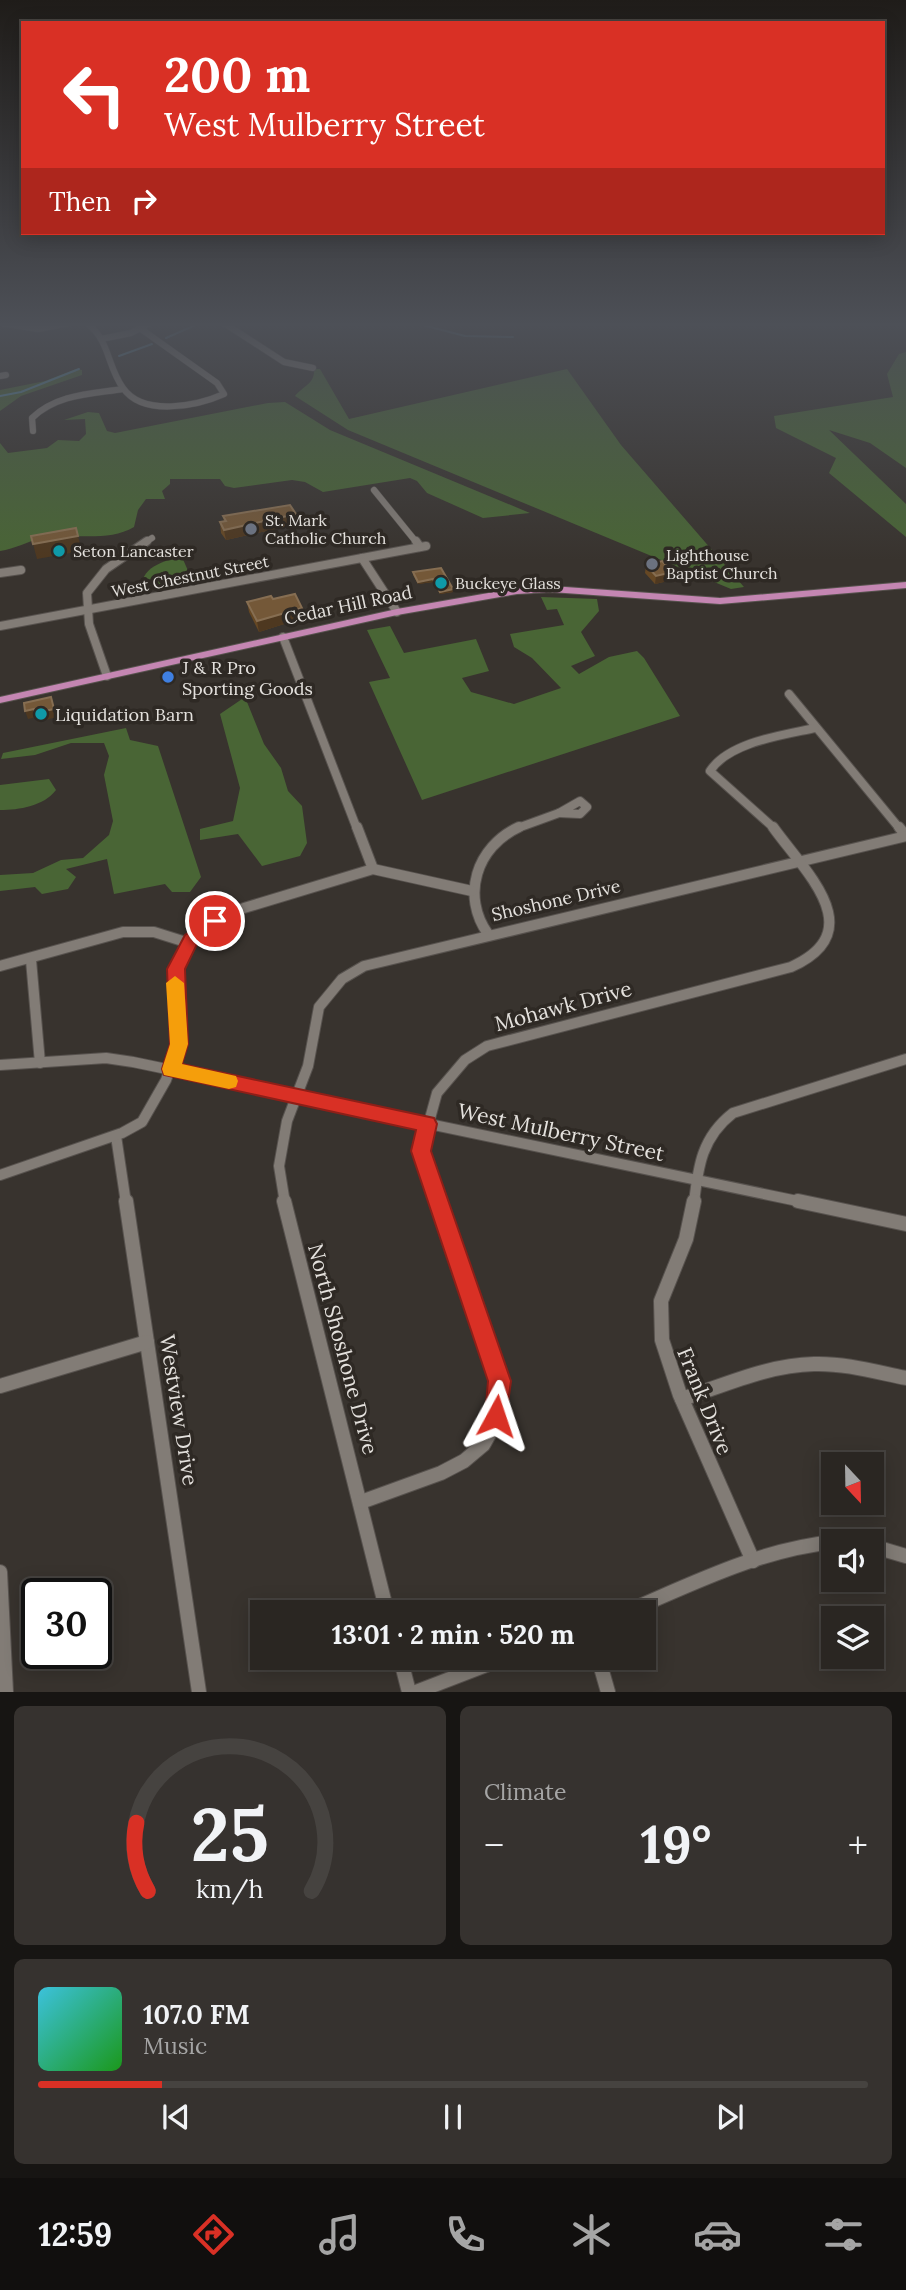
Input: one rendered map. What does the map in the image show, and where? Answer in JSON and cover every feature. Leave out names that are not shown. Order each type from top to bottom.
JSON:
[{"type":"main road","name":"Cedar Hill Road","points":[[0,699],[397,612],[503,593],[541,590],[685,600],[756,600],[906,585]]},
{"type":"street","points":[[33,431],[32,418],[46,405],[57,402]]},
{"type":"street","points":[[142,402],[157,405],[178,402]]},
{"type":"street","name":"West Chestnut Street","points":[[0,626],[423,546],[386,500],[374,490]]},
{"type":"street","points":[[107,676],[85,610],[86,589],[93,579],[152,538]]},
{"type":"street","points":[[362,558],[397,612]]},
{"type":"street","points":[[0,573],[21,570]]},
{"type":"street","points":[[283,637],[373,869]]},
{"type":"street","points":[[789,694],[906,836]]},
{"type":"street","name":"Mohawk Drive","points":[[361,1502],[461,1465],[477,1453],[489,1434],[500,1398],[494,1363],[421,1151],[438,1093],[447,1078],[465,1060],[487,1046],[791,967],[811,958],[826,942],[830,914],[823,896],[765,817],[717,780],[710,771],[717,761],[744,748],[815,728]]},
{"type":"street","points":[[488,934],[478,922],[472,891],[481,863],[497,841],[528,823],[558,813]]},
{"type":"street","name":"Shoshone Drive","points":[[298,1096],[311,1054],[315,1018],[325,997],[342,979],[376,961],[906,836]]},
{"type":"street","points":[[0,1175],[116,1136],[142,1122],[171,1069],[179,1044],[176,969],[188,943],[232,912],[373,869],[472,891]]},
{"type":"street","points":[[0,966],[31,960],[123,932],[154,932],[188,943]]},
{"type":"street","points":[[31,960],[40,1063]]},
{"type":"street","name":"West Mulberry Street","points":[[0,1065],[106,1058],[171,1069],[906,1224]]},
{"type":"street","name":"Frank Drive","points":[[753,1561],[662,1347],[660,1315],[671,1271],[689,1239],[701,1153],[708,1135],[733,1113],[906,1059]]},
{"type":"street","name":"North Shoshone Drive","points":[[298,1096],[287,1121],[281,1152],[285,1206],[384,1600]]},
{"type":"street","name":"Westview Drive","points":[[116,1136],[199,1692]]},
{"type":"street","points":[[0,1386],[147,1342]]},
{"type":"street","points":[[682,1399],[762,1373],[802,1365],[836,1365],[906,1378]]},
{"type":"street","points":[[656,1600],[753,1561],[807,1544],[821,1543]]},
{"type":"street","points":[[884,1550],[906,1556]]},
{"type":"street","points":[[0,1572],[6,1692]]},
{"type":"street","points":[[403,1670],[409,1692]]},
{"type":"street","points":[[416,1692],[473,1670]]},
{"type":"street","points":[[602,1670],[608,1692]]},
{"type":"green space","points":[[0,402],[13,402],[0,411]]},
{"type":"green space","points":[[285,402],[330,430],[530,513],[483,518],[427,493],[417,481],[410,478],[323,492],[305,482],[292,480],[234,488],[225,486],[220,479],[170,479],[170,484],[162,491],[165,499],[146,499],[138,510],[134,527],[124,532],[101,536],[53,536],[0,551],[0,443],[8,453],[47,448],[58,440],[79,441],[86,434],[85,419],[64,420],[88,412],[99,413],[107,431],[115,433]]},
{"type":"green space","points":[[304,402],[339,402],[349,419],[423,402],[590,402],[621,445],[744,587],[731,589],[348,430]]},
{"type":"green space","points":[[862,402],[906,402],[906,468],[870,443],[829,430],[906,504],[906,537],[829,473],[836,458],[776,428],[774,416]]},
{"type":"green space","points":[[182,557],[193,582],[143,591],[142,583],[148,571],[168,560]]},
{"type":"green space","points":[[541,597],[597,599],[599,611],[581,632],[595,656],[571,666],[579,674],[609,657],[637,651],[680,716],[422,800],[369,682],[390,678],[367,630],[390,626],[404,653],[476,639],[489,671],[462,678],[471,692],[514,704],[561,688],[532,658],[514,647],[510,634],[564,625],[557,609],[547,610]]},
{"type":"green space","points":[[245,697],[264,744],[281,768],[288,791],[302,806],[307,843],[300,856],[262,866],[238,834],[200,840],[200,829],[233,821],[240,788],[220,714]]},
{"type":"green space","points":[[126,728],[130,740],[158,746],[201,877],[190,892],[172,892],[165,884],[114,894],[107,859],[66,869],[76,877],[68,889],[42,894],[35,887],[0,891],[0,875],[33,873],[61,860],[83,858],[109,835],[113,821],[104,775],[109,756],[104,743],[71,743],[35,755],[1,759],[3,753]]},
{"type":"green space","points":[[49,779],[56,790],[45,800],[23,808],[0,810],[0,785]]},
{"type":"building","points":[[290,505],[296,514],[224,530],[220,522],[226,521],[223,516]]},
{"type":"building","points":[[76,528],[78,536],[33,544],[31,536]]},
{"type":"building","points":[[662,561],[673,572],[656,576],[646,565]]},
{"type":"building","name":"Buckeye Glass","points":[[441,568],[453,589],[440,592],[433,579],[418,582],[413,572]]},
{"type":"building","points":[[295,594],[302,608],[257,621],[247,602],[271,596],[273,599]]},
{"type":"building","points":[[51,697],[54,709],[35,713],[34,709],[25,711],[24,703]]},
{"type":"slow traffic","points":[[175,983],[179,1044],[171,1069],[229,1081]]},
{"type":"place","name":"St. Mark Catholic Church","points":[[251,529]]},
{"type":"place","name":"Seton Lancaster","points":[[59,551]]},
{"type":"place","name":"Lighthouse Baptist Church","points":[[652,564]]},
{"type":"place","name":"Buckeye Glass","points":[[441,583]]},
{"type":"place","name":"J & R Pro Sporting Goods","points":[[168,677]]},
{"type":"place","name":"Liquidation Barn","points":[[41,714]]},
{"type":"route","points":[[215,921],[191,940],[176,969],[174,980],[179,1044],[171,1069],[427,1124],[421,1151],[424,1164],[494,1363],[500,1398],[496,1416]]}]
